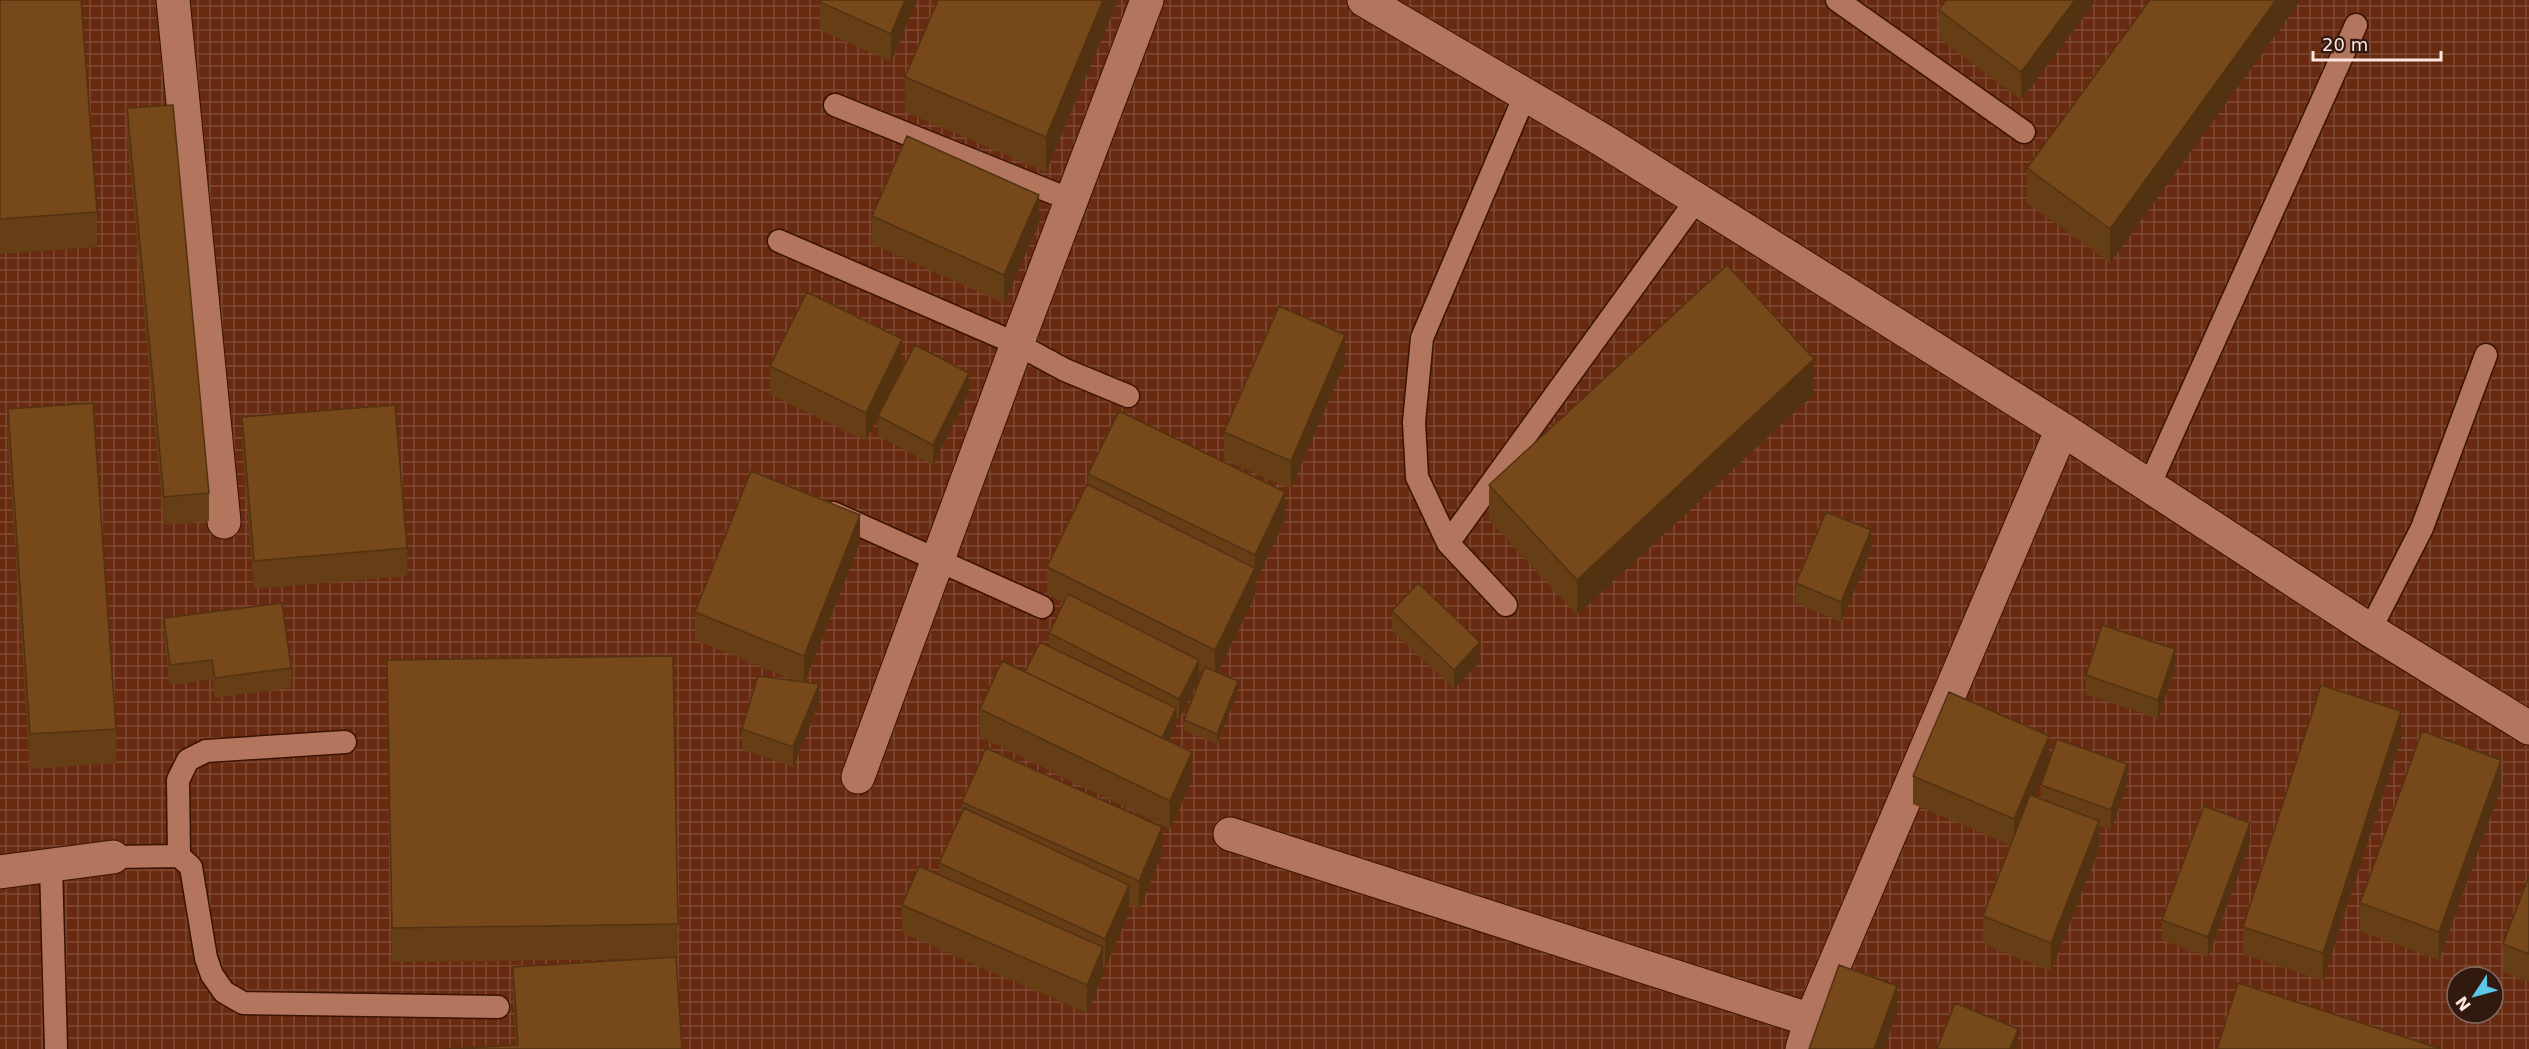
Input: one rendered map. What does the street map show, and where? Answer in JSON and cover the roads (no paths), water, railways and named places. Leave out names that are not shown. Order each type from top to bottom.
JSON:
[{"type":"street","points":[[173,0],[224,522]]},
{"type":"street","points":[[858,777],[1017,344],[1147,0]]},
{"type":"street","points":[[1364,0],[1697,200],[2062,429],[2370,630],[2529,728]]},
{"type":"street","points":[[1230,834],[1806,1034],[2062,429]]},
{"type":"street","points":[[0,872],[113,857]]},
{"type":"lane","points":[[1837,0],[2024,132]]},
{"type":"lane","points":[[2149,486],[2356,25]]},
{"type":"lane","points":[[1506,605],[1448,543],[1417,477],[1414,422],[1422,338],[1525,95]]},
{"type":"lane","points":[[835,105],[1071,200]]},
{"type":"lane","points":[[1448,543],[1697,200]]},
{"type":"lane","points":[[779,241],[1017,344],[1065,370],[1128,396]]},
{"type":"lane","points":[[2370,630],[2422,528],[2486,355]]},
{"type":"lane","points":[[816,505],[1042,607]]},
{"type":"lane","points":[[179,856],[178,780],[188,760],[206,751],[345,742]]},
{"type":"lane","points":[[113,857],[179,856],[191,867],[206,958],[212,975],[224,992],[243,1003],[498,1007]]},
{"type":"lane","points":[[51,866],[56,1049]]}]
